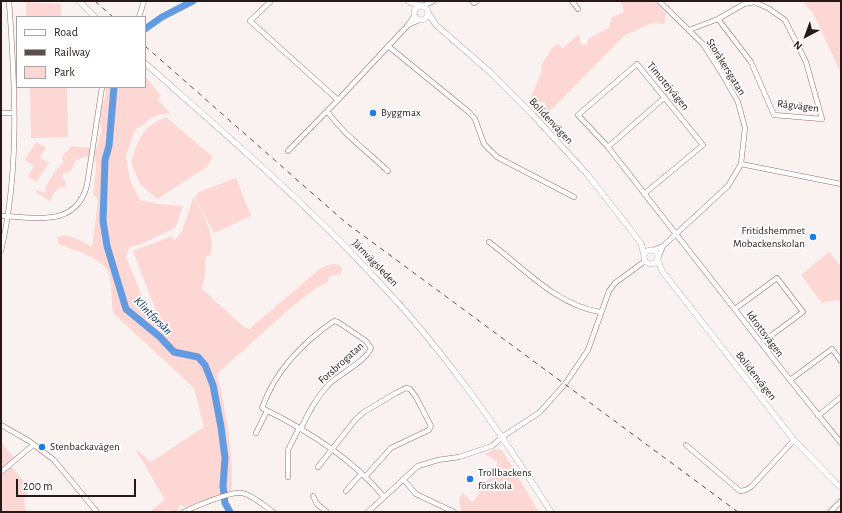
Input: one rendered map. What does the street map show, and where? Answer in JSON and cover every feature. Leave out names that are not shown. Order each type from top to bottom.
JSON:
[{"type":"main road","points":[[79,1],[94,16]]},
{"type":"main road","name":"Bolidenvägen","points":[[408,2],[421,6],[428,12],[436,25],[490,72],[586,174],[641,243],[652,250]]},
{"type":"main road","name":"Bolidenvägen","points":[[408,2],[415,14],[421,20],[436,25]]},
{"type":"main road","points":[[415,14],[416,9],[421,6]]},
{"type":"main road","points":[[421,20],[428,17],[428,12]]},
{"type":"main road","name":"Järnvägsleden","points":[[146,64],[270,173],[377,279],[432,343],[502,437],[551,512]]},
{"type":"main road","name":"Bolidenvägen","points":[[641,243],[644,255]]},
{"type":"main road","points":[[652,250],[657,253],[658,259],[652,264],[646,261],[644,255],[647,251],[652,250]]},
{"type":"main road","name":"Bolidenvägen","points":[[658,259],[662,271]]},
{"type":"main road","name":"Bolidenvägen","points":[[652,264],[662,271],[794,440],[841,488]]},
{"type":"street","points":[[1,251],[8,216],[13,160],[14,113],[9,1]]},
{"type":"street","points":[[139,16],[144,1]]},
{"type":"street","points":[[270,1],[250,21],[338,100]]},
{"type":"street","points":[[472,1],[474,3],[477,1]]},
{"type":"street","points":[[572,1],[578,9]]},
{"type":"street","name":"Storåkersgatan","points":[[652,250],[662,246],[677,234],[728,186],[741,164],[745,128],[738,102],[702,44],[659,1]]},
{"type":"street","points":[[421,6],[434,2]]},
{"type":"street","points":[[428,12],[434,2]]},
{"type":"street","name":"Rågvägen","points":[[689,30],[718,19],[744,4],[754,2],[768,8],[785,20],[806,62],[822,119],[774,114],[751,62],[718,19]]},
{"type":"street","points":[[288,152],[408,25],[415,14]]},
{"type":"street","points":[[408,25],[421,20]]},
{"type":"street","points":[[388,46],[475,118],[484,144],[497,157],[574,197]]},
{"type":"street","name":"Timotejvägen","points":[[644,194],[703,145],[638,64],[578,115],[608,147],[644,194],[677,234]]},
{"type":"street","points":[[1,216],[48,218],[74,210],[82,200],[87,185],[93,155],[102,88]]},
{"type":"street","points":[[608,147],[665,97]]},
{"type":"street","points":[[327,111],[345,134],[388,171]]},
{"type":"street","points":[[1,113],[14,113]]},
{"type":"street","points":[[741,164],[841,184]]},
{"type":"street","name":"Idrottsvägen","points":[[677,234],[818,416],[841,442]]},
{"type":"street","points":[[489,242],[560,298],[584,309],[600,312]]},
{"type":"street","points":[[658,259],[662,246]]},
{"type":"street","points":[[372,511],[384,497],[418,466],[482,450],[492,446],[502,437],[540,412],[565,384],[588,350],[600,312],[609,291],[615,283],[646,261]]},
{"type":"street","points":[[735,309],[777,278],[803,312],[761,343]]},
{"type":"street","name":"Forsbrogatan","points":[[264,410],[275,381],[296,352],[327,325],[334,321],[338,322],[366,341],[372,348],[364,358],[328,386],[312,405],[300,428]]},
{"type":"street","points":[[790,380],[832,349],[841,361]]},
{"type":"street","points":[[318,467],[364,412],[406,388],[412,391],[431,426],[429,430],[391,448],[346,491]]},
{"type":"street","points":[[818,416],[841,397]]},
{"type":"street","points":[[256,433],[264,410],[300,428],[332,449],[384,497]]},
{"type":"street","points":[[1,425],[54,460],[96,512]]},
{"type":"street","points":[[288,477],[288,450],[300,428]]},
{"type":"street","points":[[686,445],[740,491],[746,490],[752,486],[794,440]]},
{"type":"street","points":[[1,472],[33,445]]},
{"type":"street","points":[[403,480],[416,494],[454,512]]},
{"type":"street","points":[[183,512],[219,498],[244,493],[273,512]]},
{"type":"street","points":[[313,496],[317,504],[327,512]]},
{"type":"street","points":[[830,512],[841,500]]},
{"type":"green space","points":[[621,1],[654,1],[666,13],[664,24],[651,23],[624,36],[546,115],[545,102],[534,102],[530,99],[542,71],[541,66],[552,48],[557,44],[563,48],[579,34],[581,45],[586,45],[589,38],[609,28],[612,17],[624,12]]},
{"type":"green space","points":[[802,1],[841,1],[841,73],[813,13]]},
{"type":"green space","points":[[26,2],[61,4],[61,16],[26,16]]},
{"type":"green space","points":[[146,77],[161,96],[157,99],[170,113],[154,116],[135,130],[126,156],[130,180],[140,200],[158,204],[183,206],[175,228],[139,245],[129,247],[126,257],[150,316],[158,316],[133,251],[172,236],[174,241],[182,231],[193,198],[195,199],[208,225],[212,246],[211,254],[205,258],[205,275],[202,289],[244,327],[249,329],[321,268],[334,264],[342,268],[341,274],[329,276],[328,282],[317,287],[289,309],[217,374],[226,417],[232,464],[231,492],[185,507],[180,505],[177,512],[167,510],[153,512],[152,510],[165,500],[136,452],[137,450],[151,462],[204,427],[194,388],[113,313],[110,276],[108,270],[89,256],[59,244],[57,237],[71,237],[92,247],[98,200],[93,193],[96,169],[95,157],[85,157],[76,160],[71,171],[63,174],[62,178],[66,182],[65,187],[61,187],[55,191],[50,201],[36,192],[37,190],[44,193],[47,192],[45,188],[55,171],[63,163],[62,156],[72,146],[96,149],[102,130],[100,123],[102,106],[106,95],[105,88],[146,88]]},
{"type":"green space","points":[[30,88],[67,88],[68,137],[31,138]]},
{"type":"green space","points":[[166,117],[213,157],[207,167],[157,199],[140,184],[131,163],[142,135],[151,125]]},
{"type":"green space","points":[[36,142],[46,148],[40,157],[49,163],[36,182],[28,176],[34,166],[25,160]]},
{"type":"green space","points":[[236,178],[251,216],[214,233],[195,198],[199,192]]},
{"type":"green space","points":[[829,252],[841,266],[841,302],[837,300],[822,303],[801,275]]},
{"type":"green space","points":[[1,442],[14,457],[1,468]]},
{"type":"green space","points":[[495,449],[502,450],[539,512],[461,511],[459,499],[463,493],[472,502],[480,493],[478,490],[496,471],[497,462],[485,454]]},
{"type":"green space","points":[[11,466],[30,489],[24,500],[27,512],[1,512],[1,475]]},
{"type":"waterway","name":"Klintforsån","points":[[146,28],[162,17],[193,1]]},
{"type":"waterway","name":"Klintforsån","points":[[114,88],[109,146],[105,160],[103,221],[107,246],[126,309],[160,337],[174,352],[198,357],[205,365],[213,385],[221,427],[225,458],[223,486],[225,503],[230,512]]},
{"type":"railway","points":[[95,1],[112,16]]},
{"type":"railway","points":[[146,47],[345,222],[738,512]]},
{"type":"place","name":"Byggmax","points":[[373,113]]},
{"type":"place","name":"Fritidshemmet Mobackenskolan","points":[[813,237]]},
{"type":"place","name":"Stenbackavägen","points":[[42,447]]},
{"type":"place","name":"Trollbackens förskola","points":[[470,479]]}]
